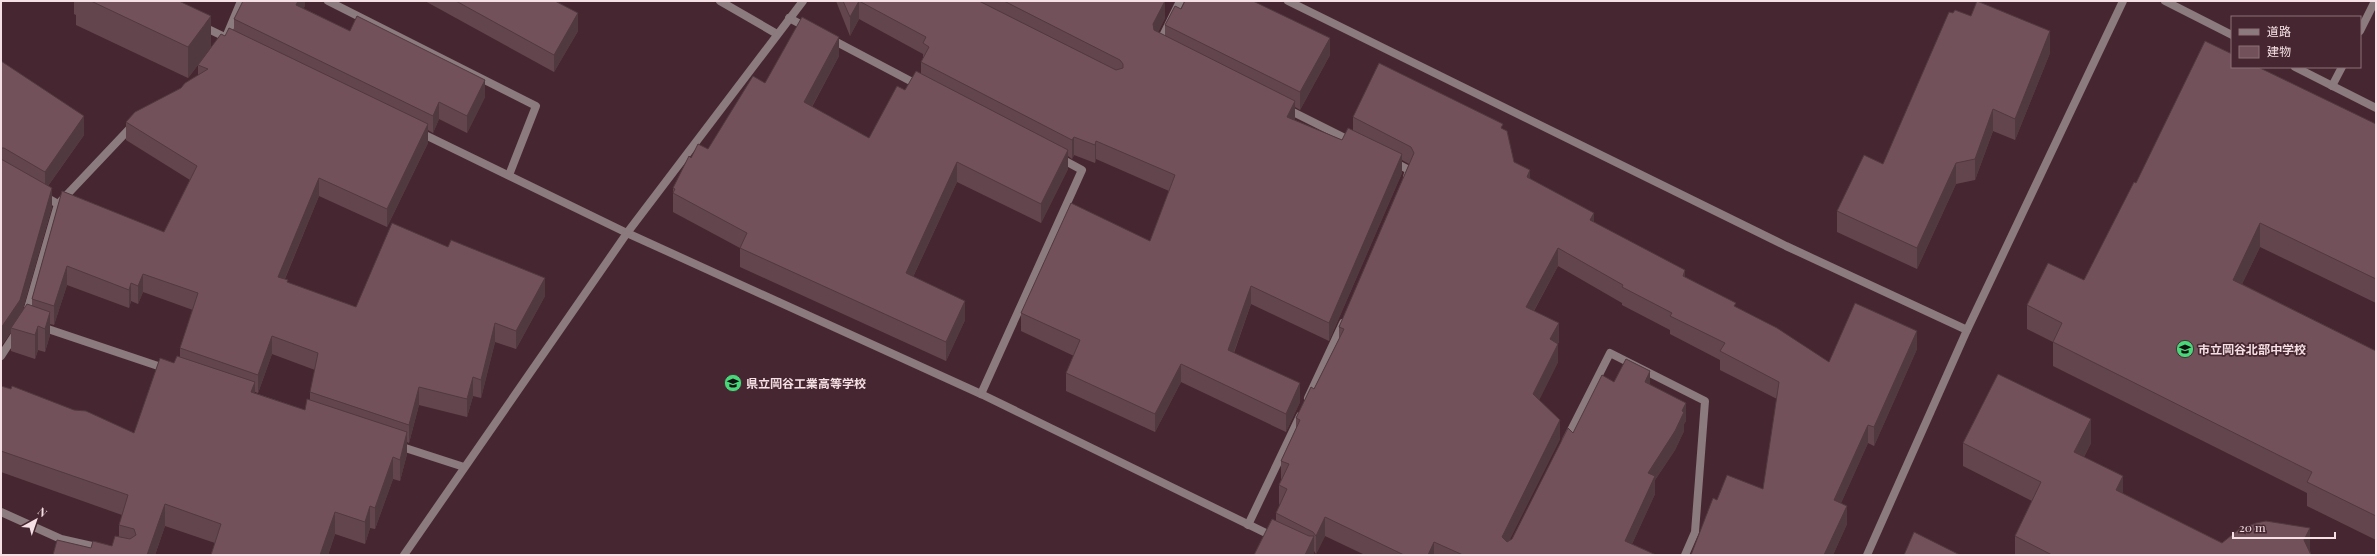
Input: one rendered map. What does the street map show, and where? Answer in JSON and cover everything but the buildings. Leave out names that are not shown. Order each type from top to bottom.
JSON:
[{"type":"street","points":[[223,40],[241,1]]},
{"type":"street","points":[[328,1],[536,106],[509,175]]},
{"type":"street","points":[[720,1],[777,34]]},
{"type":"street","points":[[404,555],[627,233],[803,1]]},
{"type":"street","points":[[1165,49],[1158,45],[1180,1]]},
{"type":"street","points":[[1288,1],[1786,246],[1967,330]]},
{"type":"street","points":[[1867,555],[1967,330],[2122,1]]},
{"type":"street","points":[[2165,1],[2231,34]]},
{"type":"street","points":[[2361,29],[2375,1]]},
{"type":"street","points":[[789,18],[928,90]]},
{"type":"street","points":[[191,21],[223,40],[240,44]]},
{"type":"street","points":[[2297,68],[2376,108]]},
{"type":"street","points":[[2332,86],[2341,68]]},
{"type":"street","points":[[1277,104],[1360,146]]},
{"type":"street","points":[[139,122],[132,126],[58,204],[25,321],[176,372]]},
{"type":"street","points":[[410,127],[627,233],[981,394],[1283,542]]},
{"type":"street","points":[[981,394],[1082,170],[1047,152]]},
{"type":"street","points":[[1382,156],[1409,170],[1403,184]]},
{"type":"street","points":[[33,189],[58,204]]},
{"type":"street","points":[[1248,525],[1347,314]]},
{"type":"street","points":[[1,356],[21,327]]},
{"type":"street","points":[[1560,451],[1610,353],[1705,401],[1695,532],[1684,555]]},
{"type":"street","points":[[388,442],[464,467]]},
{"type":"street","points":[[1,512],[61,539],[108,550]]},
{"type":"place","name":"市立岡谷北部中学校","points":[[2185,349]]},
{"type":"place","name":"県立岡谷工業高等学校","points":[[733,383]]}]
